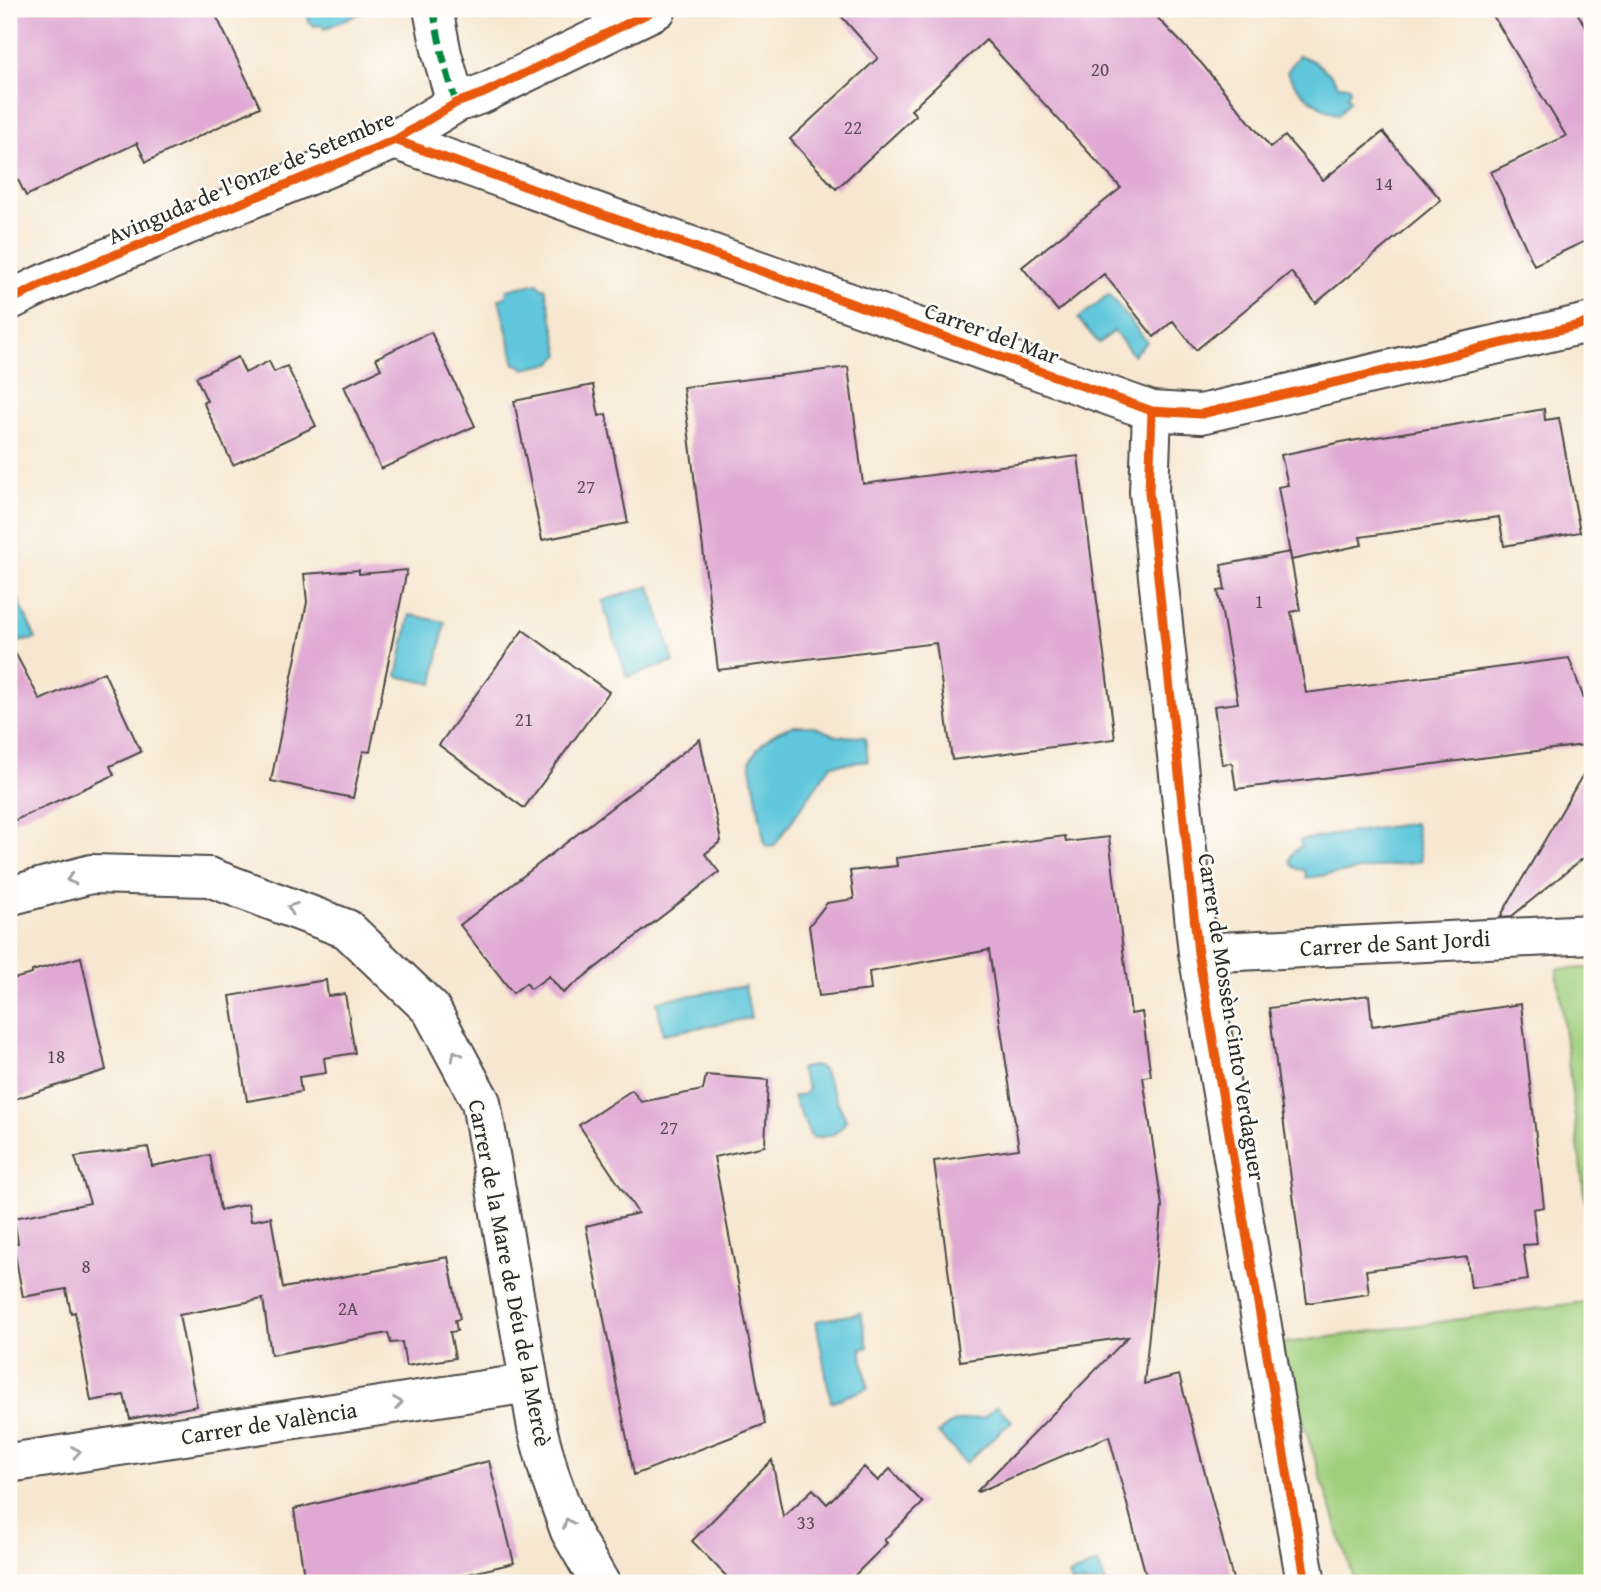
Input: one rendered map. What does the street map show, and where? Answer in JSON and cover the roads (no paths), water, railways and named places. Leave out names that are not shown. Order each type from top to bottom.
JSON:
[{"type":"street","points":[[433,9],[456,103]]},
{"type":"street","name":"Avinguda de l'Onze de Setembre","points":[[9,300],[395,140],[456,103],[484,93],[657,9]]},
{"type":"street","name":"Carrer del Mar","points":[[395,140],[1152,411],[1201,414],[1592,322]]},
{"type":"street","name":"Carrer de Mossèn Cinto Verdaguer","points":[[1152,411],[1149,492],[1198,953],[1306,1583]]},
{"type":"street","name":"Carrer de la Mare de Déu de la Mercè","points":[[9,896],[91,874],[209,877],[347,929],[431,1009],[481,1102],[537,1428],[550,1476],[570,1531],[600,1583]]},
{"type":"street","name":"Carrer de Sant Jordi","points":[[1198,953],[1592,934]]},
{"type":"street","name":"Carrer de València","points":[[9,1463],[528,1383]]},
{"type":"water","points":[[310,9],[370,9],[324,29],[322,25],[314,26],[308,20]]},
{"type":"water","points":[[1299,55],[1322,67],[1339,86],[1349,87],[1347,96],[1350,100],[1338,115],[1308,98],[1291,80],[1287,72]]},
{"type":"water","points":[[538,283],[545,288],[560,355],[553,363],[524,369],[515,364],[499,299],[507,294],[507,290]]},
{"type":"water","points":[[1109,294],[1147,342],[1133,355],[1114,331],[1099,343],[1078,319]]},
{"type":"water","points":[[9,579],[36,639],[9,643]]},
{"type":"water","points":[[650,586],[674,662],[627,677],[602,601]]},
{"type":"water","points":[[410,615],[445,622],[433,684],[397,676]]},
{"type":"water","points":[[793,726],[813,726],[837,736],[865,737],[868,761],[831,765],[774,846],[768,847],[765,845],[750,761],[768,739]]},
{"type":"water","points":[[1415,823],[1421,861],[1306,878],[1305,870],[1295,867],[1291,861],[1293,853],[1301,847],[1300,840]]},
{"type":"water","points":[[745,986],[751,1018],[663,1034],[657,1001]]},
{"type":"water","points":[[818,1066],[823,1070],[846,1120],[840,1129],[832,1134],[813,1138],[793,1097],[804,1094],[808,1089],[801,1068]]},
{"type":"water","points":[[861,1313],[868,1347],[861,1349],[868,1388],[831,1402],[816,1321]]},
{"type":"water","points":[[997,1406],[1012,1421],[966,1463],[938,1433],[959,1421],[983,1418]]},
{"type":"water","points":[[1098,1563],[1106,1583],[1072,1583],[1069,1575]]}]
